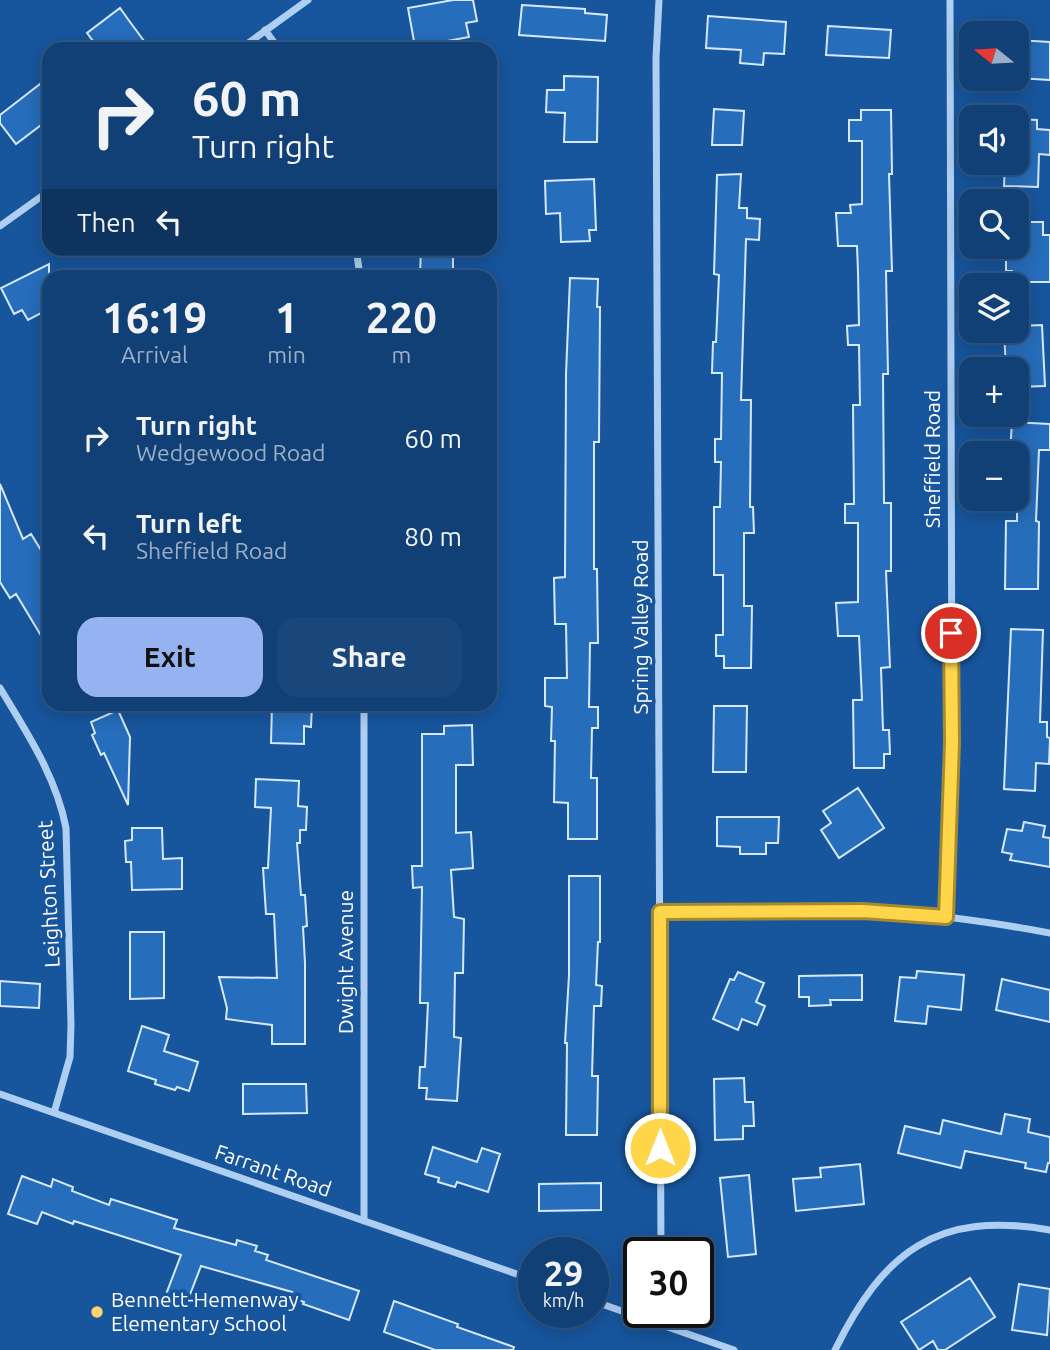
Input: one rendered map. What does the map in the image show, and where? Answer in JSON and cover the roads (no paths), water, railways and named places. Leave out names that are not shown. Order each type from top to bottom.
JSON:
[{"type":"street","points":[[249,42],[297,3],[308,0]]},
{"type":"street","name":"Spring Valley Road","points":[[659,0],[656,85],[661,1237]]},
{"type":"street","name":"Sheffield Road","points":[[946,917],[952,743],[950,0]]},
{"type":"street","points":[[265,30],[274,42]]},
{"type":"street","points":[[0,226],[42,196]]},
{"type":"street","name":"Leighton Street","points":[[0,688],[47,769],[62,807],[66,828],[71,1046],[64,1083],[54,1113]]},
{"type":"street","name":"Dwight Avenue","points":[[363,1221],[364,711]]},
{"type":"street","points":[[660,912],[863,911],[946,917],[1050,933]]},
{"type":"street","name":"Farrant Road","points":[[0,1094],[518,1274]]},
{"type":"street","points":[[835,1350],[873,1286],[910,1250],[930,1238],[950,1230],[997,1224],[1050,1230]]},
{"type":"street","points":[[670,1328],[734,1350]]},
{"type":"place","name":"Bennett-Hemenway Elementary School","points":[[97,1312]]}]
